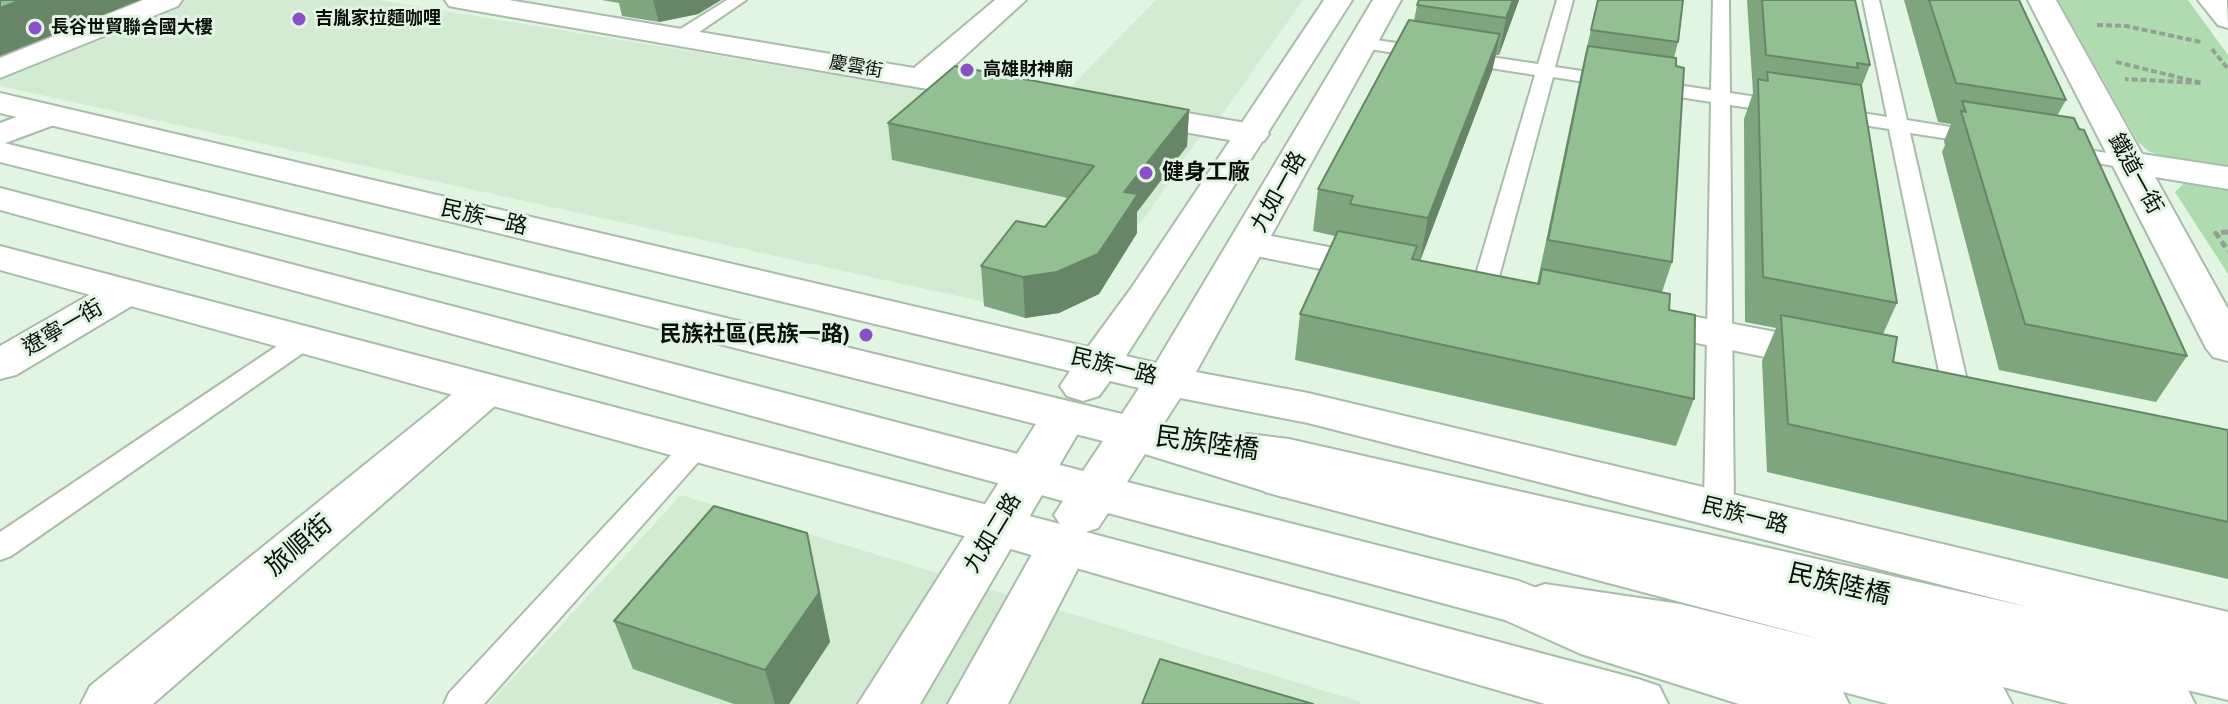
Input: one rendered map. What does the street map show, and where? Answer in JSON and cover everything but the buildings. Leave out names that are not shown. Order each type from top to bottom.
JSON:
[{"type":"main road","points":[[0,69],[168,0]]},
{"type":"main road","name":"慶雲街","points":[[459,0],[1027,96]]},
{"type":"main road","points":[[921,78],[1012,0]]},
{"type":"main road","points":[[1097,362],[1149,293],[1338,0]]},
{"type":"main road","name":"九如一路","points":[[1167,380],[1250,244],[1387,0]]},
{"type":"main road","name":"鐵道一街","points":[[2042,0],[2228,348]]},
{"type":"main road","points":[[2212,0],[2228,19]]},
{"type":"main road","name":"民族一路","points":[[0,103],[1237,397],[1308,408],[2228,635]]},
{"type":"main road","points":[[1102,109],[1252,134]]},
{"type":"main road","points":[[0,135],[50,115]]},
{"type":"main road","points":[[0,152],[1065,416]]},
{"type":"main road","points":[[2131,163],[2228,178]]},
{"type":"main road","points":[[0,199],[1093,492],[1519,602],[1680,626],[1982,704]]},
{"type":"main road","points":[[1250,244],[1500,292]]},
{"type":"main road","points":[[0,258],[997,526],[1638,704]]},
{"type":"main road","name":"遼寧一街","points":[[0,365],[125,292]]},
{"type":"main road","points":[[1593,310],[1866,363]]},
{"type":"main road","name":"九如二路","points":[[888,704],[1097,362]]},
{"type":"main road","points":[[1910,372],[2000,390]]},
{"type":"main road","points":[[978,704],[1093,492],[1167,380]]},
{"type":"main road","name":"旅順街","points":[[111,704],[487,389]]},
{"type":"main road","name":"民族陸橋","points":[[1065,416],[1286,468],[2228,676]]},
{"type":"main road","name":"民族陸橋","points":[[1286,468],[2165,704]]},
{"type":"main road","points":[[1519,602],[1601,638],[1819,704]]},
{"type":"lane","points":[[680,37],[738,0]]},
{"type":"lane","points":[[1500,292],[1545,71],[1565,0]]},
{"type":"lane","points":[[1719,509],[1721,0]]},
{"type":"lane","points":[[1871,0],[1954,381]]},
{"type":"lane","points":[[1363,43],[2007,142]]},
{"type":"lane","points":[[2038,148],[2131,163]]},
{"type":"lane","points":[[0,548],[304,340]]},
{"type":"lane","points":[[462,704],[697,445]]},
{"type":"path","points":[[2095,25],[2126,26],[2208,43]]},
{"type":"path","points":[[2112,61],[2202,83],[2123,79]]},
{"type":"path","points":[[2228,232],[2216,233],[2228,251]]},
{"type":"shaded area","points":[[0,0],[378,0],[1048,110],[1156,0],[1303,0],[1221,116],[1195,143],[1146,216],[1069,301],[1008,307],[0,86]]},
{"type":"shaded area","points":[[681,495],[1361,702],[489,704]]},
{"type":"green space","points":[[2058,0],[2188,0],[2228,55],[2228,168],[2175,161],[2148,151],[2138,142]]},
{"type":"green space","points":[[2184,183],[2228,189],[2228,274],[2175,192]]},
{"type":"place","name":"吉胤家拉麵咖哩","points":[[299,19]]},
{"type":"place","name":"長谷世貿聯合國大樓","points":[[35,28]]},
{"type":"place","name":"高雄財神廟","points":[[967,70]]},
{"type":"place","name":"健身工廠","points":[[1146,173]]},
{"type":"place","name":"民族社區(民族一路)","points":[[866,335]]}]
